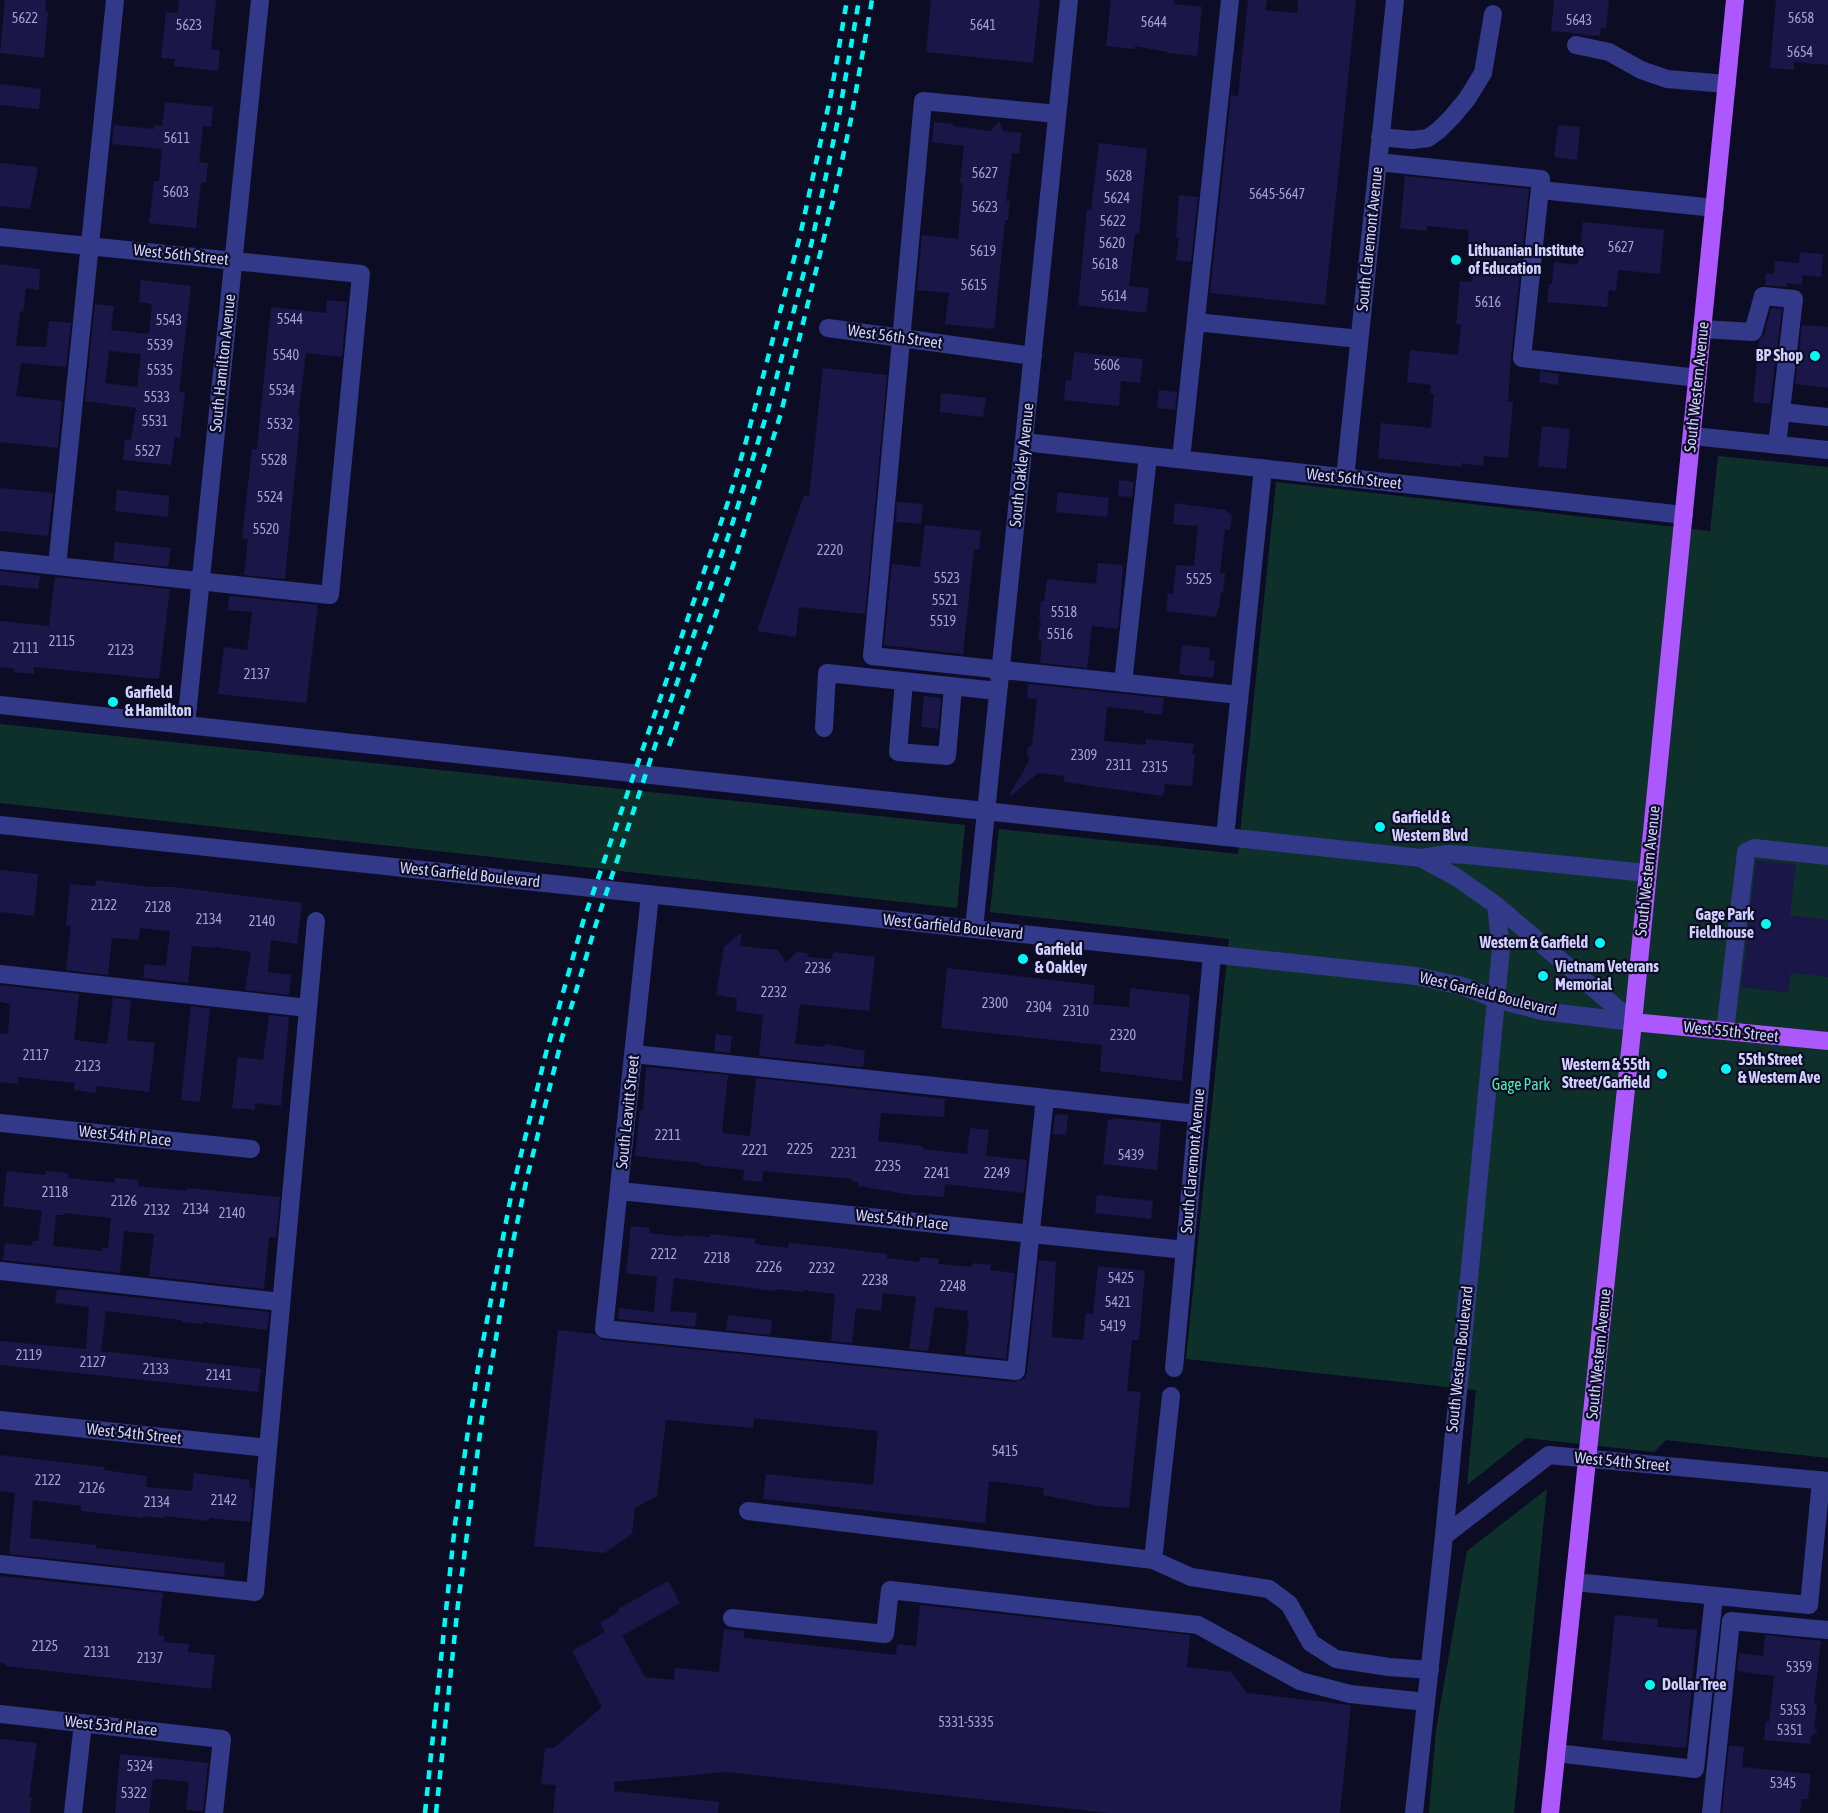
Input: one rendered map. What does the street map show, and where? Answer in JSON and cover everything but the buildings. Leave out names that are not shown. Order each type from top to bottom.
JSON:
[{"type":"main road","name":"South Western Avenue","points":[[1550,1813],[1634,1022],[1735,0]]},
{"type":"main road","name":"West 55th Street","points":[[1634,1022],[1828,1041]]},
{"type":"street","points":[[57,566],[114,0]]},
{"type":"street","name":"South Hamilton Avenue","points":[[186,725],[260,0]]},
{"type":"street","name":"South Oakley Avenue","points":[[974,929],[1069,0]]},
{"type":"street","points":[[1181,459],[1230,0]]},
{"type":"street","name":"South Claremont Avenue","points":[[1345,477],[1395,0]]},
{"type":"street","points":[[1380,137],[1412,140],[1428,138],[1452,117],[1467,99],[1483,73],[1493,14]]},
{"type":"street","points":[[1576,45],[1609,52],[1641,70],[1667,79],[1727,84]]},
{"type":"street","points":[[1058,114],[923,101],[872,656],[1239,695]]},
{"type":"street","points":[[1378,162],[1541,179],[1522,358],[1698,378]]},
{"type":"street","points":[[1540,190],[1714,208]]},
{"type":"street","name":"West 56th Street","points":[[0,237],[361,274],[330,595],[201,581]]},
{"type":"street","points":[[1703,329],[1753,332],[1763,296],[1794,299],[1777,445]]},
{"type":"street","points":[[1196,322],[1359,339]]},
{"type":"street","name":"West 56th Street","points":[[828,328],[1033,356]]},
{"type":"street","points":[[1781,412],[1828,417]]},
{"type":"street","points":[[1693,436],[1777,445],[1828,444]]},
{"type":"street","name":"West 56th Street","points":[[1024,442],[1684,515]]},
{"type":"street","points":[[1123,683],[1148,456]]},
{"type":"street","points":[[1225,837],[1263,468]]},
{"type":"street","points":[[0,560],[201,581]]},
{"type":"street","points":[[824,728],[827,673],[998,691]]},
{"type":"street","points":[[904,682],[898,752],[947,756],[953,687]]},
{"type":"street","points":[[0,705],[1421,858],[1448,854],[1467,855],[1647,873]]},
{"type":"street","name":"West Garfield Boulevard","points":[[0,825],[1439,980],[1542,1011],[1634,1022]]},
{"type":"street","points":[[1725,1031],[1746,852],[1754,848],[1828,856]]},
{"type":"street","points":[[1421,858],[1456,877],[1496,905],[1634,1022]]},
{"type":"street","name":"South Leavitt Street","points":[[650,895],[604,1329],[1016,1371],[1030,1234]]},
{"type":"street","name":"South Western Boulevard","points":[[1414,1813],[1444,1536],[1496,999],[1500,949],[1496,905]]},
{"type":"street","points":[[0,1564],[255,1592],[316,921]]},
{"type":"street","name":"South Claremont Avenue","points":[[1174,1368],[1212,955]]},
{"type":"street","points":[[0,974],[308,1008]]},
{"type":"street","points":[[634,1054],[1197,1114]]},
{"type":"street","points":[[1030,1234],[1045,1098]]},
{"type":"street","name":"West 54th Place","points":[[1,1128],[251,1149]]},
{"type":"street","name":"West 54th Place","points":[[620,1191],[1185,1250]]},
{"type":"street","points":[[0,1270],[281,1302]]},
{"type":"street","points":[[1153,1560],[1171,1396]]},
{"type":"street","name":"West 54th Street","points":[[0,1420],[268,1448]]},
{"type":"street","name":"West 54th Street","points":[[1444,1536],[1549,1455],[1824,1481]]},
{"type":"street","points":[[1574,1582],[1809,1605],[1824,1481]]},
{"type":"street","points":[[748,1511],[1153,1560],[1191,1577],[1269,1589],[1289,1604],[1311,1643],[1336,1659],[1430,1670]]},
{"type":"street","points":[[732,1618],[885,1634],[890,1590],[1198,1625],[1299,1681],[1350,1694],[1426,1702]]},
{"type":"street","points":[[1556,1753],[1695,1769],[1714,1596]]},
{"type":"street","points":[[1711,1813],[1731,1621],[1828,1630]]},
{"type":"street","name":"West 53rd Place","points":[[0,1714],[222,1739],[214,1813]]},
{"type":"street","points":[[73,1813],[83,1723]]},
{"type":"green space","name":"Gage Park","points":[[1718,456],[1828,467],[1828,1458],[1666,1440],[1654,1452],[1526,1438],[1467,1485],[1476,1390],[1186,1359],[1229,939],[990,912],[999,829],[1238,854],[1276,482],[1710,531]]},
{"type":"green space","points":[[0,724],[965,825],[957,908],[0,803]]},
{"type":"green space","points":[[1547,1489],[1514,1813],[1429,1813],[1436,1730],[1467,1551]]},
{"type":"railway","points":[[425,1813],[455,1524],[468,1431],[512,1191],[546,1053],[583,922],[728,502],[745,445],[800,236],[831,94],[847,0]]},
{"type":"railway","points":[[436,1813],[458,1604],[482,1418],[512,1246],[527,1178],[562,1038],[596,924],[730,531],[768,410],[812,241],[839,115],[859,0]]},
{"type":"railway","points":[[669,746],[735,560],[781,413],[836,189],[872,0]]},
{"type":"place","name":"Lithuanian Institute of Education","points":[[1456,260]]},
{"type":"place","name":"BP Shop","points":[[1815,356]]},
{"type":"place","name":"Garfield & Hamilton","points":[[113,702]]},
{"type":"place","name":"Garfield & Western Blvd","points":[[1380,827]]},
{"type":"place","name":"Gage Park Fieldhouse","points":[[1766,924]]},
{"type":"place","name":"Western & Garfield","points":[[1600,943]]},
{"type":"place","name":"Garfield & Oakley","points":[[1023,959]]},
{"type":"place","name":"Vietnam Veterans Memorial","points":[[1543,976]]},
{"type":"place","name":"55th Street & Western Ave","points":[[1726,1069]]},
{"type":"place","name":"Western & 55th Street/Garfield","points":[[1662,1074]]},
{"type":"place","name":"Dollar Tree","points":[[1650,1685]]}]
